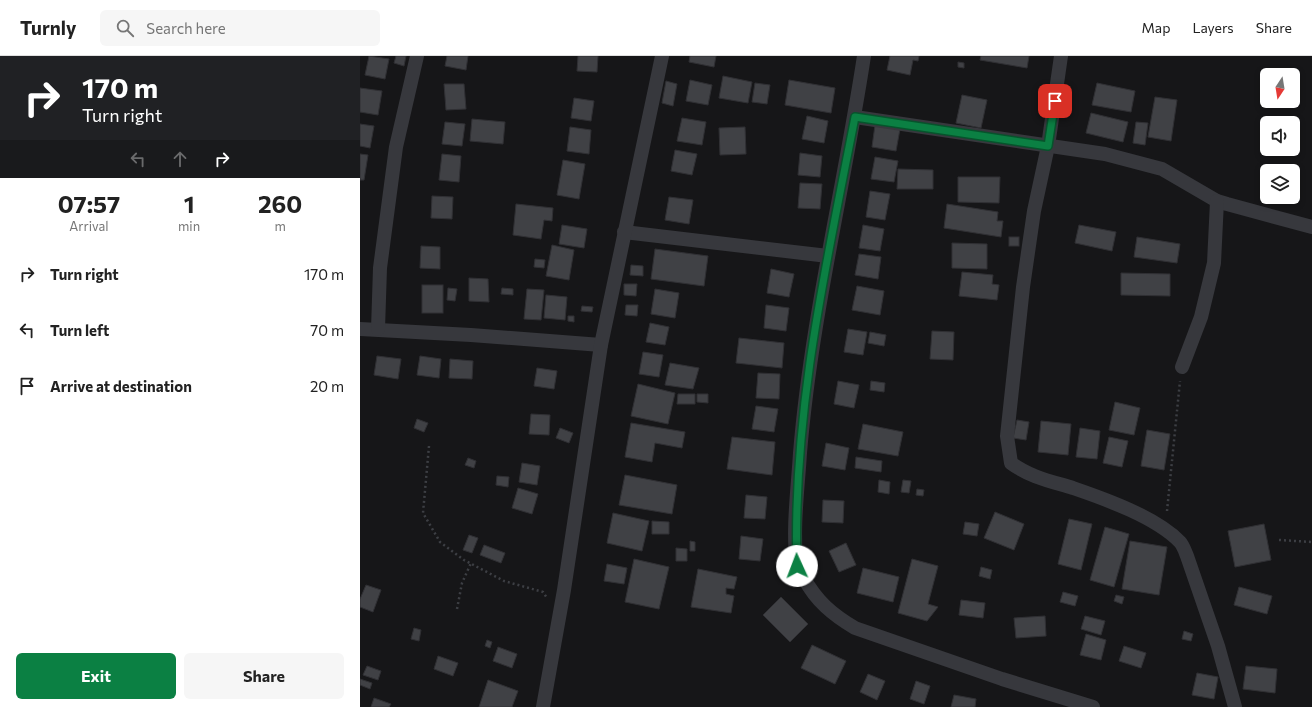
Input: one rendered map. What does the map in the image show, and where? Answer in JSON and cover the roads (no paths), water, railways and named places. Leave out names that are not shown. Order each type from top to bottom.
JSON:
[{"type":"street","points":[[378,329],[380,268],[396,147],[417,56]]},
{"type":"street","points":[[543,707],[559,617],[601,345],[662,56]]},
{"type":"street","points":[[864,56],[855,117],[828,256],[804,413],[796,514],[797,566],[812,593],[834,615],[855,628],[1002,679],[1093,707]]},
{"type":"street","points":[[1061,56],[1048,146],[1034,211],[1023,287],[1006,436],[1011,463],[1024,472],[1043,480],[1073,488],[1127,509],[1153,522],[1180,543],[1187,556],[1218,646],[1235,707]]},
{"type":"street","points":[[855,117],[1105,154],[1162,168],[1217,201],[1312,227]]},
{"type":"street","points":[[1182,367],[1201,317],[1214,263],[1217,201]]},
{"type":"street","points":[[624,232],[828,256]]},
{"type":"street","points":[[360,329],[601,345]]}]
